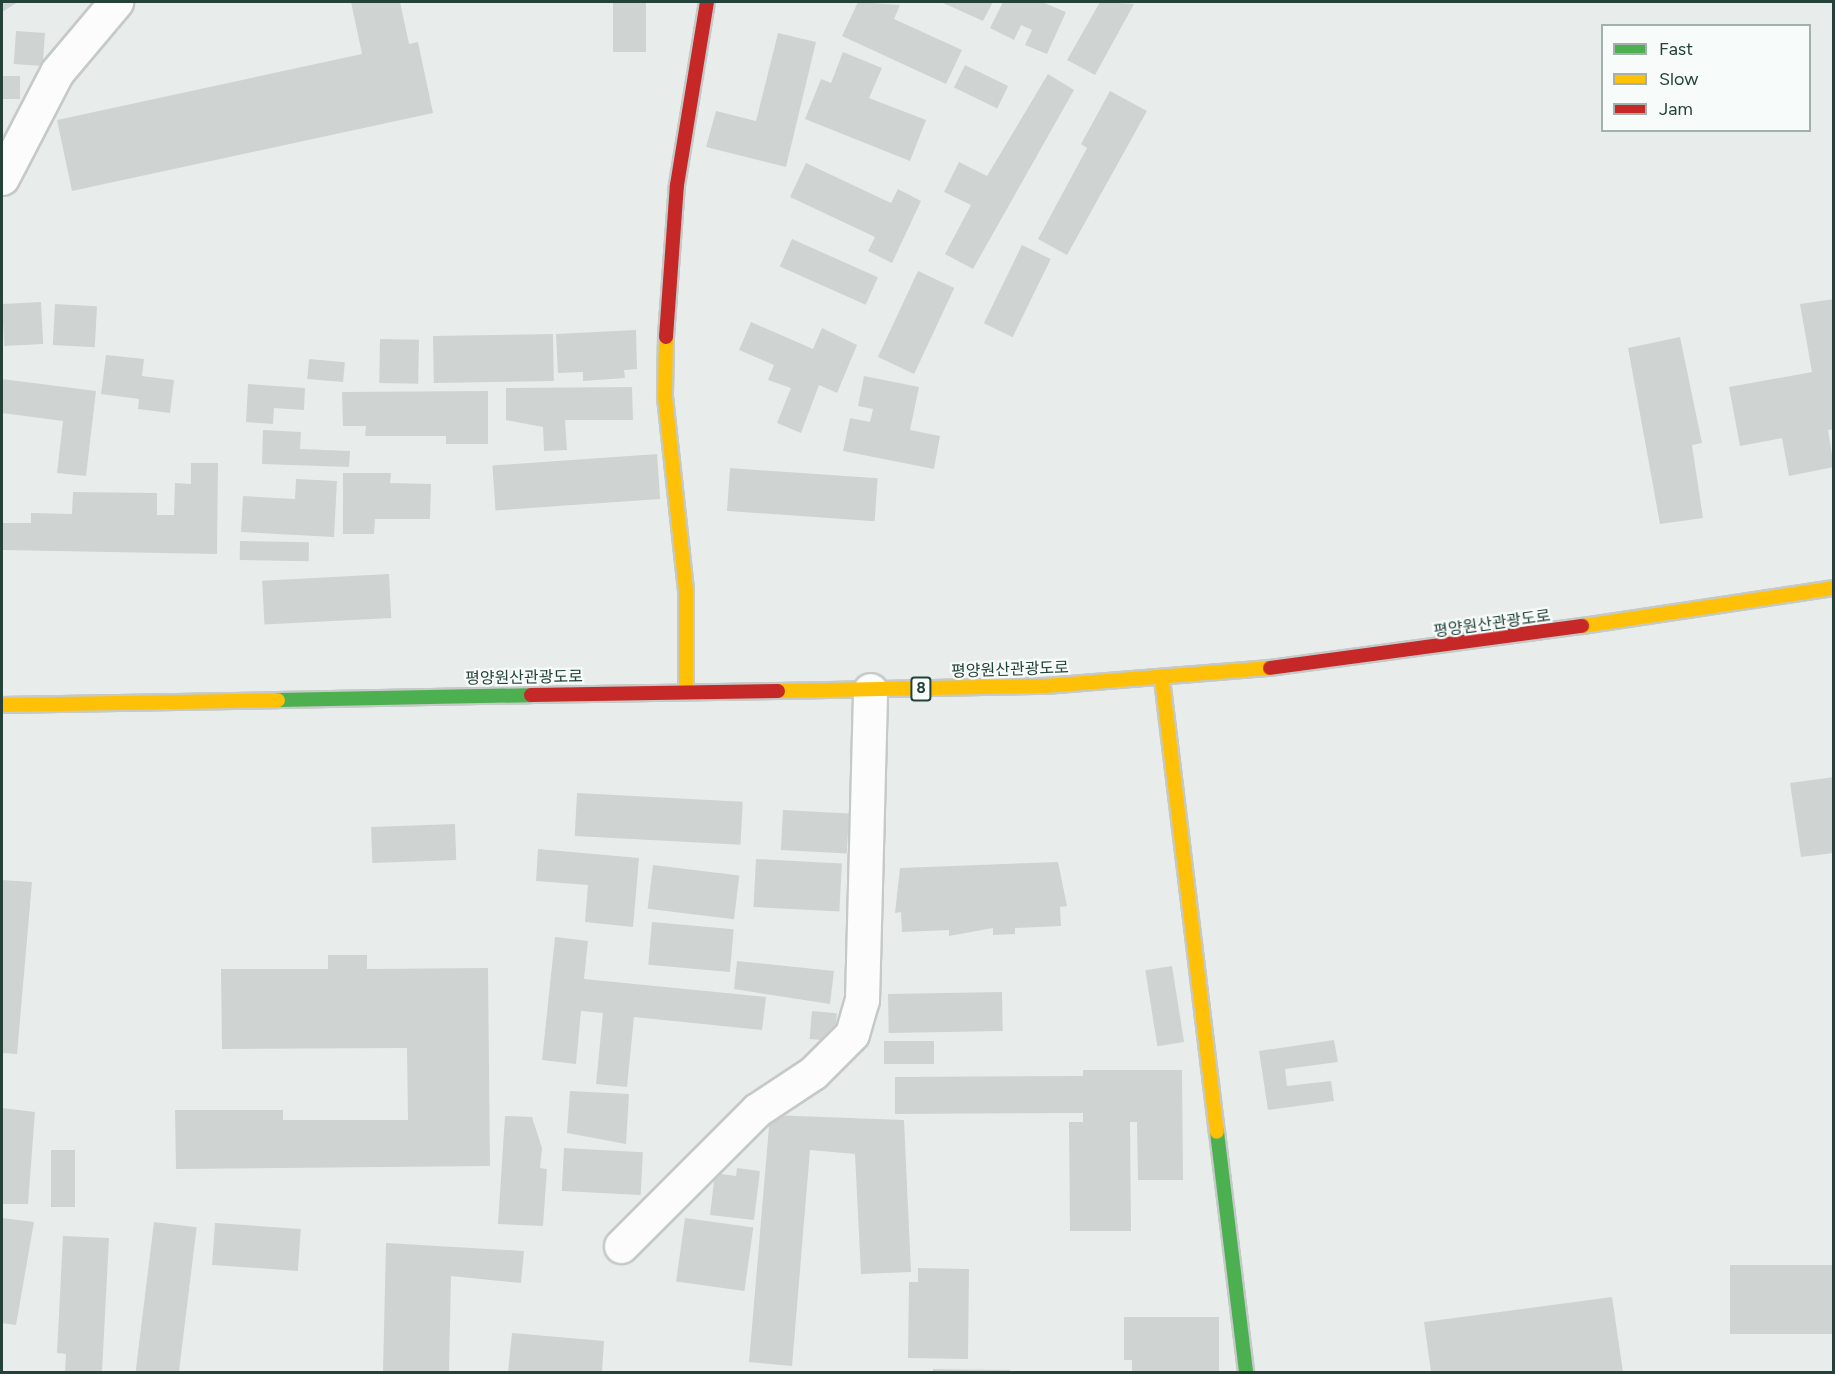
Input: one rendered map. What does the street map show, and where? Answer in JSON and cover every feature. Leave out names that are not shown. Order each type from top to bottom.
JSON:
[{"type":"main road","points":[[686,692],[686,591],[665,397],[666,304],[677,185],[707,2]]},
{"type":"main road","name":"평양원산관광도로","points":[[2,705],[870,690],[1162,679],[1386,656],[1833,588]]},
{"type":"main road","points":[[1162,679],[1246,1372]]},
{"type":"street","points":[[2,178],[57,72],[116,2]]},
{"type":"street","points":[[621,1246],[757,1110],[813,1073],[852,1034],[862,999],[870,690]]},
{"type":"building","points":[[2,2],[18,2],[2,12]]},
{"type":"building","points":[[351,2],[400,2],[409,44],[418,42],[433,113],[72,191],[57,120],[362,54]]},
{"type":"building","points":[[613,2],[646,2],[646,52],[613,52]]},
{"type":"building","points":[[858,2],[900,5],[894,19],[962,50],[946,84],[842,36]]},
{"type":"building","points":[[941,2],[993,2],[983,21]]},
{"type":"building","points":[[1003,2],[1042,2],[1066,12],[1047,54],[1025,45],[1032,30],[1021,25],[1014,40],[990,28]]},
{"type":"building","points":[[1100,2],[1134,4],[1095,75],[1067,60]]},
{"type":"building","points":[[16,31],[45,33],[43,66],[14,64]]},
{"type":"building","points":[[778,33],[816,42],[786,167],[706,147],[716,111],[756,121]]},
{"type":"building","points":[[843,52],[882,68],[869,98],[926,120],[910,161],[805,119],[821,79],[831,83]]},
{"type":"building","points":[[965,65],[1008,86],[997,109],[954,87]]},
{"type":"building","points":[[1048,74],[1074,90],[973,269],[945,254],[971,205],[944,192],[959,162],[987,176]]},
{"type":"building","points":[[2,76],[20,76],[20,99],[2,99]]},
{"type":"building","points":[[1110,91],[1147,111],[1067,255],[1038,239],[1087,148],[1081,144]]},
{"type":"building","points":[[806,163],[891,203],[898,189],[921,201],[892,263],[868,251],[875,237],[790,197]]},
{"type":"building","points":[[792,239],[878,277],[866,305],[780,266]]},
{"type":"building","points":[[1022,245],[1051,259],[1013,337],[984,323]]},
{"type":"building","points":[[918,271],[954,288],[914,374],[878,357]]},
{"type":"building","points":[[1834,299],[1834,429],[1828,430],[1834,467],[1789,476],[1782,438],[1740,446],[1729,387],[1812,372],[1800,304]]},
{"type":"building","points":[[41,302],[43,344],[4,346],[2,304]]},
{"type":"building","points":[[55,304],[97,306],[95,347],[53,345]]},
{"type":"building","points":[[751,322],[813,349],[822,328],[857,345],[837,393],[819,385],[801,433],[777,423],[791,388],[768,380],[774,365],[739,350]]},
{"type":"building","points":[[636,330],[637,369],[624,370],[625,378],[583,381],[583,372],[558,373],[556,334]]},
{"type":"building","points":[[553,334],[554,381],[434,383],[433,336]]},
{"type":"building","points":[[1680,337],[1702,443],[1692,445],[1703,518],[1660,524],[1628,348]]},
{"type":"building","points":[[380,339],[419,340],[418,384],[379,383]]},
{"type":"building","points":[[106,355],[144,359],[142,376],[174,380],[170,413],[138,409],[139,399],[101,394]]},
{"type":"building","points":[[309,359],[345,362],[343,382],[307,379]]},
{"type":"building","points":[[864,376],[919,387],[910,430],[940,436],[934,469],[843,451],[850,418],[870,422],[873,409],[858,406]]},
{"type":"building","points":[[2,379],[96,391],[86,476],[57,473],[63,421],[2,413]]},
{"type":"building","points":[[248,384],[305,388],[304,410],[274,408],[273,424],[246,422]]},
{"type":"building","points":[[632,387],[633,420],[565,420],[567,450],[544,451],[543,427],[506,420],[506,388]]},
{"type":"building","points":[[488,391],[488,444],[446,444],[446,436],[365,436],[366,426],[343,426],[342,392]]},
{"type":"building","points":[[263,430],[301,432],[300,449],[350,451],[349,467],[262,464]]},
{"type":"building","points":[[657,454],[660,499],[496,510],[492,466]]},
{"type":"building","points":[[191,463],[218,463],[217,554],[2,550],[2,523],[31,523],[31,513],[72,514],[73,492],[157,493],[157,515],[174,515],[175,483],[191,484]]},
{"type":"building","points":[[730,468],[878,478],[875,521],[727,511]]},
{"type":"building","points":[[343,473],[391,473],[390,483],[431,484],[430,519],[375,519],[374,534],[343,534]]},
{"type":"building","points":[[296,479],[337,481],[334,537],[241,532],[243,496],[295,499]]},
{"type":"building","points":[[240,541],[309,542],[309,561],[240,560]]},
{"type":"building","points":[[389,574],[391,618],[264,625],[262,581]]},
{"type":"building","points":[[1834,777],[1834,853],[1801,857],[1790,783]]},
{"type":"building","points":[[577,793],[743,802],[741,845],[575,836]]},
{"type":"building","points":[[783,810],[849,813],[847,853],[781,850]]},
{"type":"building","points":[[455,824],[456,860],[372,863],[371,827]]},
{"type":"building","points":[[538,849],[639,858],[633,927],[585,922],[588,885],[536,881]]},
{"type":"building","points":[[756,859],[842,864],[839,911],[753,907]]},
{"type":"building","points":[[1058,862],[1067,906],[1060,907],[1061,926],[1015,928],[1015,934],[993,935],[993,928],[949,936],[949,930],[902,932],[901,912],[895,913],[900,868]]},
{"type":"building","points":[[653,865],[739,876],[734,919],[648,909]]},
{"type":"building","points":[[2,880],[32,882],[17,1054],[2,1053]]},
{"type":"building","points":[[652,922],[734,929],[730,972],[648,965]]},
{"type":"building","points":[[555,937],[588,941],[584,979],[766,997],[762,1030],[634,1017],[627,1087],[596,1084],[603,1013],[581,1011],[576,1064],[542,1060]]},
{"type":"building","points":[[328,955],[367,955],[367,969],[488,968],[490,1166],[176,1169],[175,1110],[283,1110],[283,1120],[408,1120],[407,1048],[222,1049],[221,969],[328,969]]},
{"type":"building","points":[[737,961],[834,971],[830,1004],[734,989]]},
{"type":"building","points":[[1172,966],[1184,1042],[1157,1046],[1145,970]]},
{"type":"building","points":[[1002,992],[1003,1031],[889,1033],[888,994]]},
{"type":"building","points":[[812,1011],[837,1013],[834,1041],[810,1039]]},
{"type":"building","points":[[1334,1040],[1338,1062],[1285,1069],[1287,1086],[1331,1081],[1334,1101],[1268,1110],[1259,1051]]},
{"type":"building","points":[[884,1041],[934,1041],[934,1064],[884,1064]]},
{"type":"building","points":[[1083,1070],[1182,1070],[1183,1180],[1138,1180],[1137,1122],[1130,1122],[1131,1231],[1070,1231],[1069,1122],[1083,1122],[1083,1113],[895,1114],[895,1077],[1083,1076]]},
{"type":"building","points":[[570,1091],[629,1094],[626,1144],[567,1133]]},
{"type":"building","points":[[2,1108],[35,1112],[28,1204],[2,1204]]},
{"type":"building","points":[[770,1115],[904,1120],[911,1272],[861,1274],[855,1154],[810,1150],[792,1366],[749,1362]]},
{"type":"building","points":[[505,1116],[532,1117],[542,1148],[540,1168],[547,1169],[543,1226],[498,1224]]},
{"type":"building","points":[[564,1148],[643,1152],[641,1195],[562,1191]]},
{"type":"building","points":[[51,1150],[75,1150],[75,1207],[51,1207]]},
{"type":"building","points":[[737,1168],[760,1171],[754,1220],[710,1215],[715,1173],[736,1176]]},
{"type":"building","points":[[2,1218],[34,1222],[16,1325],[2,1323]]},
{"type":"building","points":[[685,1218],[753,1228],[744,1291],[676,1281]]},
{"type":"building","points":[[154,1222],[197,1227],[179,1372],[136,1372]]},
{"type":"building","points":[[215,1223],[301,1229],[298,1271],[212,1265]]},
{"type":"building","points":[[63,1236],[109,1238],[102,1372],[65,1372],[66,1354],[57,1353]]},
{"type":"building","points":[[386,1243],[524,1251],[521,1283],[451,1276],[449,1372],[383,1372]]},
{"type":"building","points":[[1730,1265],[1834,1265],[1834,1334],[1730,1334]]},
{"type":"building","points":[[918,1268],[969,1269],[968,1359],[908,1358],[909,1282],[918,1282]]},
{"type":"building","points":[[1612,1297],[1623,1372],[1431,1372],[1424,1322]]},
{"type":"building","points":[[1124,1317],[1219,1317],[1219,1372],[1132,1372],[1132,1360],[1124,1360]]},
{"type":"building","points":[[512,1333],[604,1341],[602,1372],[508,1372]]},
{"type":"building","points":[[933,1369],[1010,1370],[1010,1372],[933,1372]]},
{"type":"traffic: fast","points":[[278,700],[531,695]]},
{"type":"traffic: fast","points":[[1217,1132],[1246,1372]]},
{"type":"traffic: slow","points":[[666,337],[665,397],[686,591],[686,692]]},
{"type":"traffic: slow","points":[[1582,626],[1834,588]]},
{"type":"traffic: slow","points":[[778,691],[1045,686],[1270,668]]},
{"type":"traffic: slow","points":[[1162,679],[1217,1132]]},
{"type":"traffic: slow","points":[[2,705],[278,700]]},
{"type":"traffic: jam","points":[[666,337],[677,185],[707,2]]},
{"type":"traffic: jam","points":[[1270,668],[1582,626]]},
{"type":"traffic: jam","points":[[531,695],[778,691]]}]
